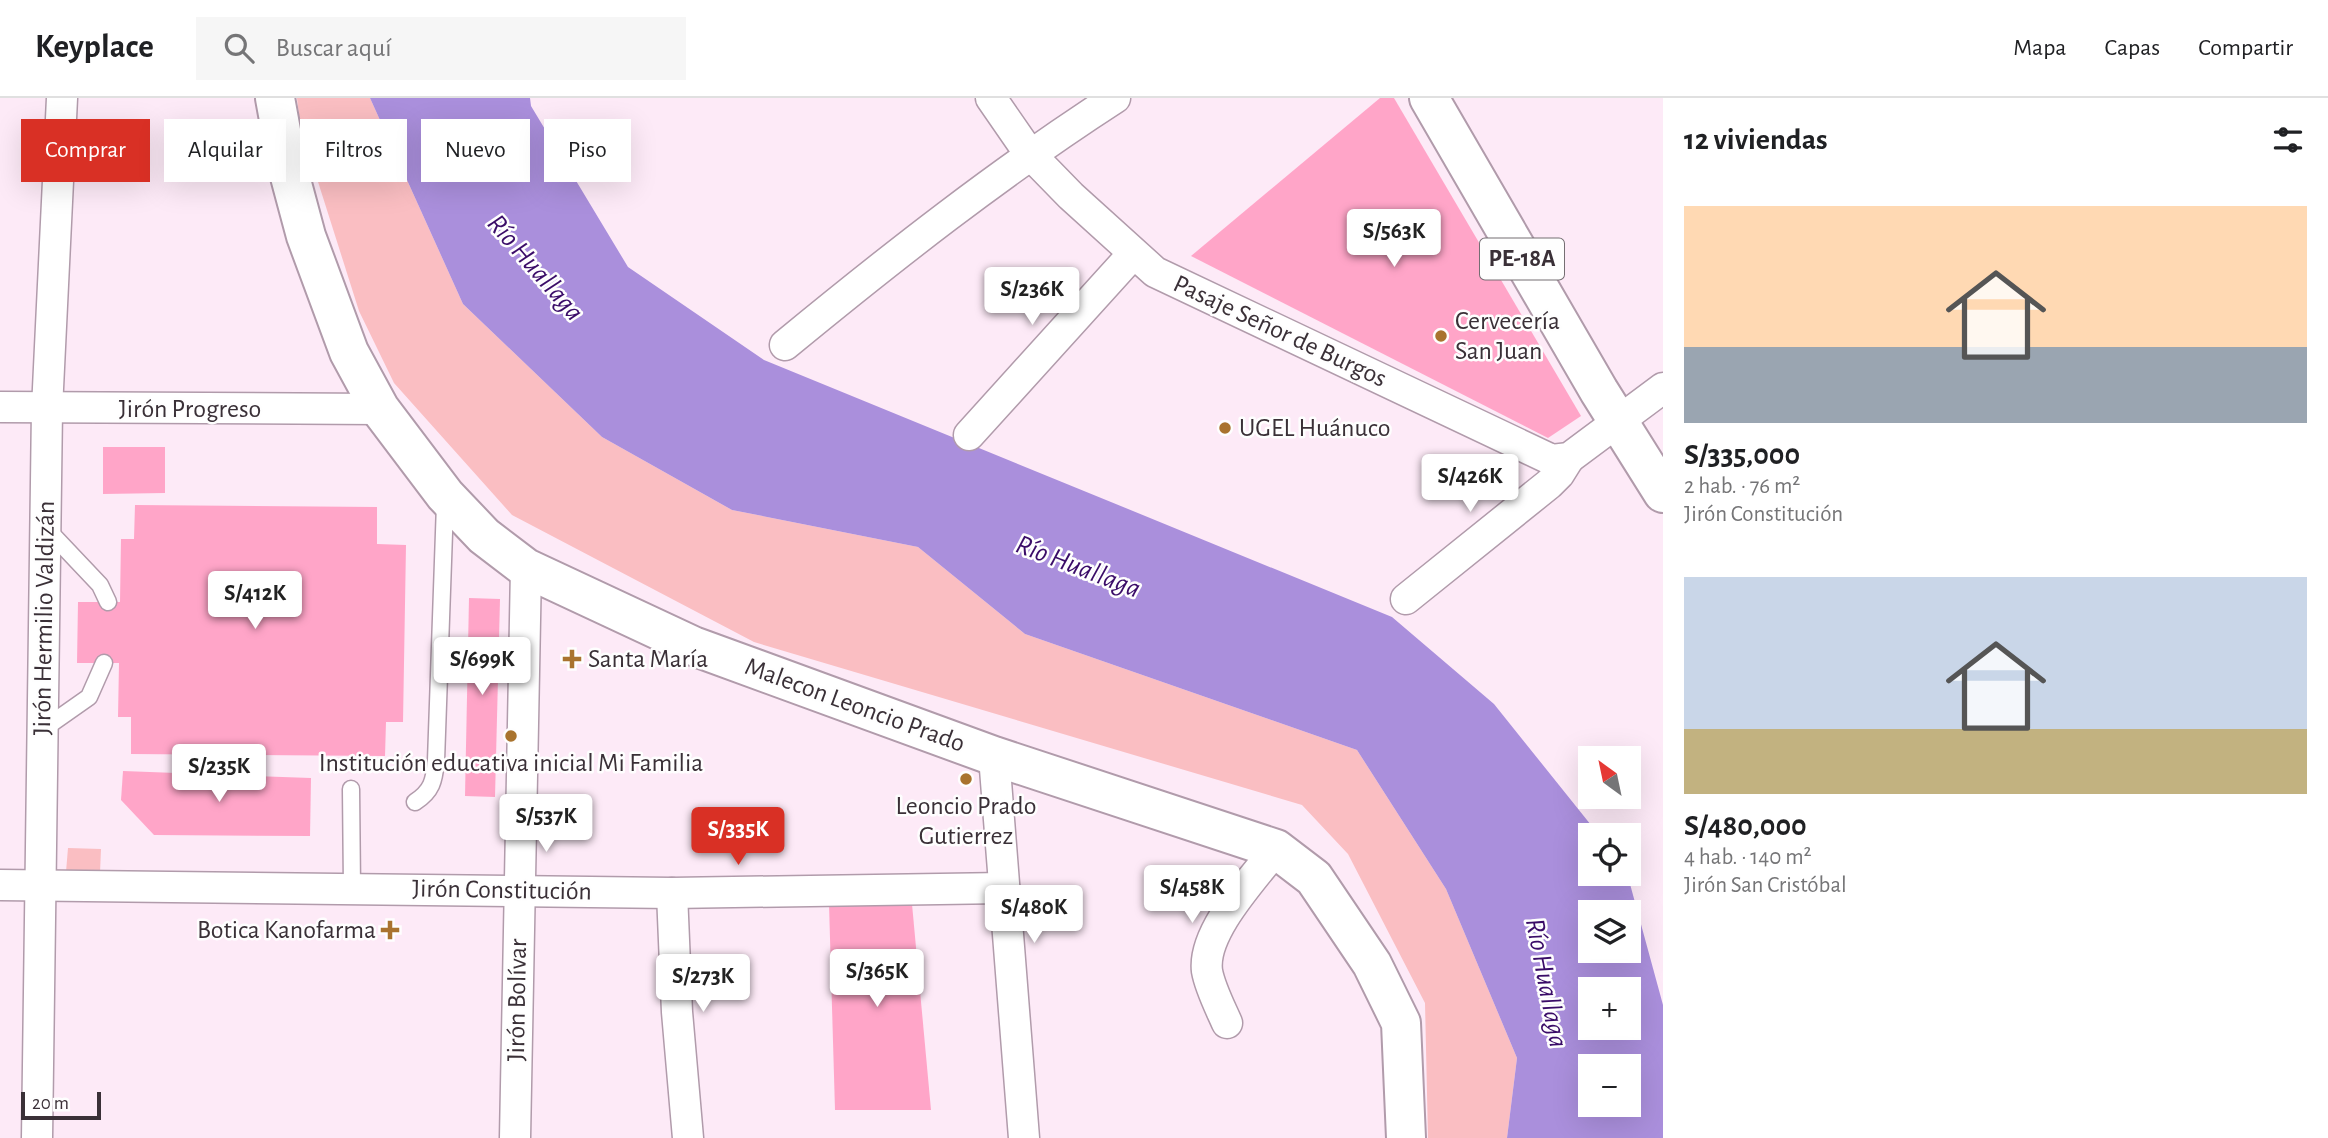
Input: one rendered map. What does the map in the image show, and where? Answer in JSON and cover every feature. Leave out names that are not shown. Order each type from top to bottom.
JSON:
[{"type":"main road","name":"Malecon Leoncio Prado","points":[[275,98],[288,169],[306,236],[349,352],[380,409],[445,495],[484,536],[526,568],[693,646],[994,756],[1276,849],[1314,878],[1372,964],[1401,1023],[1406,1138]]},
{"type":"main road","name":"PE-18A","points":[[1429,98],[1617,420],[1663,493]]},
{"type":"street","name":"Jirón Hermilio Valdizán","points":[[37,1138],[47,409],[62,98]]},
{"type":"street","name":"Pasaje Señor de Burgos","points":[[990,98],[1029,153],[1155,272],[1552,460],[1569,458]]},
{"type":"street","points":[[785,345],[904,246],[1029,153],[1115,98]]},
{"type":"street","points":[[969,435],[1133,254]]},
{"type":"street","points":[[1406,598],[1549,484],[1569,458],[1663,388]]},
{"type":"street","name":"Jirón Progreso","points":[[0,407],[380,409]]},
{"type":"street","name":"Jirón Bolívar","points":[[515,1138],[526,568]]},
{"type":"street","points":[[994,756],[1024,1138]]},
{"type":"street","points":[[1227,1023],[1208,973],[1207,954],[1218,929],[1276,849]]},
{"type":"street","name":"Jirón Constitución","points":[[0,884],[672,893],[1004,888]]},
{"type":"street","points":[[672,893],[677,1012],[688,1138]]},
{"type":"lane","points":[[415,802],[427,794],[433,783],[436,761],[446,556],[445,495]]},
{"type":"lane","points":[[46,528],[100,585],[108,602]]},
{"type":"lane","points":[[43,730],[89,697],[104,663]]},
{"type":"lane","points":[[351,789],[352,888]]},
{"type":"shaded area","points":[[297,98],[370,98],[379,119],[300,119],[300,125]]},
{"type":"shaded area","points":[[407,180],[463,304],[602,437],[732,510],[918,547],[1025,634],[1357,750],[1446,889],[1517,1058],[1507,1138],[1428,1138],[1425,1003],[1348,854],[1302,805],[754,642],[512,515],[394,383],[359,311],[318,182]]},
{"type":"shaded area","points":[[68,848],[101,849],[100,873],[66,872]]},
{"type":"water","name":"Río Huallaga","points":[[370,98],[530,98],[531,106],[544,128],[544,182],[577,182],[628,267],[764,360],[1392,617],[1494,704],[1589,823],[1578,823],[1578,886],[1631,886],[1634,900],[1578,900],[1578,963],[1641,963],[1641,924],[1663,1005],[1663,1138],[1507,1138],[1517,1058],[1446,889],[1357,750],[1025,634],[918,547],[732,510],[602,437],[463,304],[407,180],[407,119],[379,119]]},
{"type":"building","name":"Cervecería San Juan","points":[[1380,98],[1394,98],[1581,416],[1548,438],[1191,256]]},
{"type":"building","points":[[103,447],[165,447],[165,493],[103,494]]},
{"type":"building","points":[[135,505],[377,507],[377,544],[406,545],[403,722],[386,722],[385,756],[131,754],[131,717],[118,717],[119,663],[77,663],[78,602],[120,602],[121,539],[134,539]]},
{"type":"building","points":[[469,598],[500,599],[495,797],[465,796]]},
{"type":"building","points":[[123,771],[311,778],[310,836],[154,835],[121,800]]},
{"type":"building","points":[[829,904],[912,904],[931,1110],[835,1110]]},
{"type":"place","name":"Cervecería San Juan","points":[[1441,336]]},
{"type":"place","name":"UGEL Huánuco","points":[[1225,428]]},
{"type":"place","name":"Santa María","points":[[572,659]]},
{"type":"place","name":"Institución educativa inicial Mi Familia","points":[[511,736]]},
{"type":"place","name":"Leoncio Prado Gutierrez","points":[[966,779]]},
{"type":"place","name":"Botica Kanofarma","points":[[390,930]]}]
